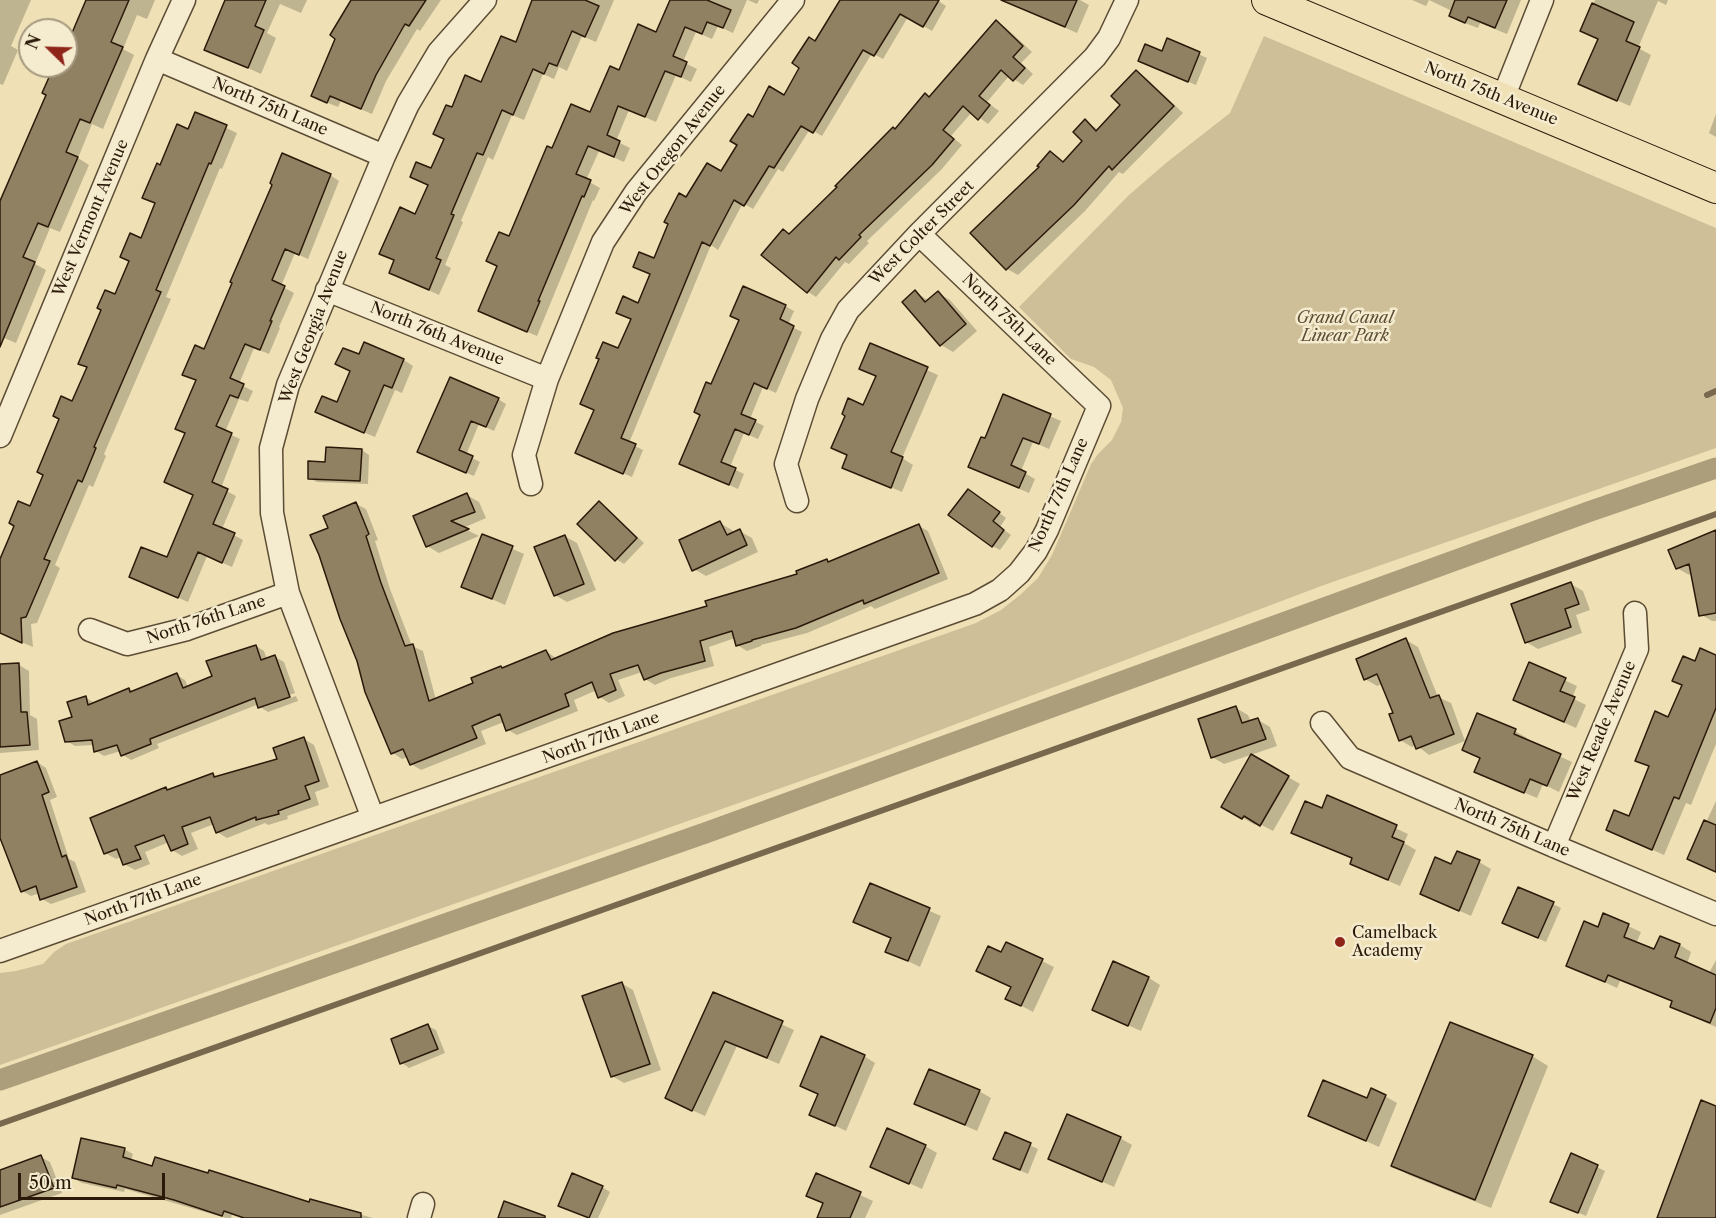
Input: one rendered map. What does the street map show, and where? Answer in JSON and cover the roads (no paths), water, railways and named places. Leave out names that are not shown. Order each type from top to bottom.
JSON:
[{"type":"main road","name":"North 75th Avenue","points":[[1267,0],[1716,188]]},
{"type":"street","name":"West Vermont Avenue","points":[[0,436],[157,59],[184,0]]},
{"type":"street","name":"West Georgia Avenue","points":[[373,818],[288,593],[272,513],[271,448],[288,385],[408,104],[439,52],[485,0]]},
{"type":"street","name":"West Oregon Avenue","points":[[531,484],[524,455],[547,379],[603,242],[636,192],[794,0]]},
{"type":"street","name":"West Colter Street","points":[[796,501],[786,464],[807,399],[832,339],[848,310],[919,234],[1095,57],[1109,38],[1127,0]]},
{"type":"street","points":[[1503,98],[1542,0]]},
{"type":"street","name":"North 75th Lane","points":[[157,59],[384,156]]},
{"type":"street","name":"North 75th Lane","points":[[919,234],[1099,406]]},
{"type":"street","name":"North 76th Avenue","points":[[327,290],[547,379]]},
{"type":"street","name":"North 77th Lane","points":[[0,951],[975,604],[1000,590],[1019,573],[1036,551],[1099,406]]},
{"type":"street","name":"North 76th Lane","points":[[90,630],[127,644],[187,628],[288,593]]},
{"type":"street","name":"West Reade Avenue","points":[[1554,846],[1637,650],[1635,613]]},
{"type":"street","name":"North 75th Lane","points":[[1322,723],[1350,758],[1716,914]]},
{"type":"waterway","points":[[1707,395],[1716,391]]},
{"type":"waterway","points":[[0,1080],[708,832],[1588,512],[1716,468]]},
{"type":"waterway","points":[[0,1124],[1716,514]]},
{"type":"place","name":"Camelback Academy","points":[[1340,942]]},
{"type":"park label","name":"Grand Canal Linear Park","points":[[1345,327]]}]
